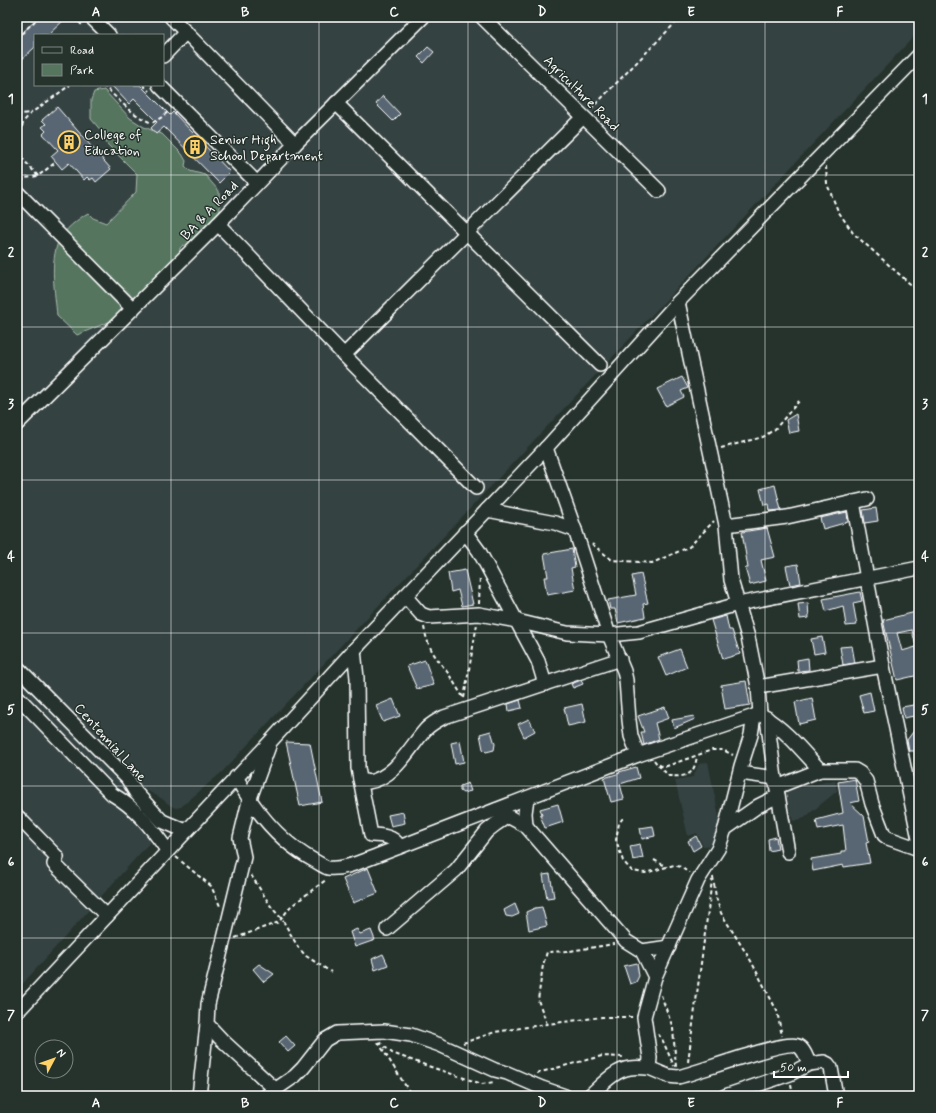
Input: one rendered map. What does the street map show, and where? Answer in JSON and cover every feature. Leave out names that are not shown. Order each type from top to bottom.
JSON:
[{"type":"street","points":[[91,17],[108,34]]},
{"type":"street","points":[[171,17],[295,144]]},
{"type":"street","name":"BA & A Road","points":[[17,424],[423,17]]},
{"type":"street","name":"Agriculture Road","points":[[482,17],[583,118],[659,191]]},
{"type":"street","points":[[164,55],[186,32]]},
{"type":"street","points":[[17,1012],[167,850],[270,742],[354,650],[546,448],[678,302],[919,55]]},
{"type":"street","points":[[160,86],[257,183]]},
{"type":"street","points":[[336,103],[600,365]]},
{"type":"street","points":[[344,355],[583,118]]},
{"type":"street","points":[[17,192],[133,309]]},
{"type":"street","points":[[218,224],[344,355],[476,488]]},
{"type":"street","points":[[678,302],[726,526],[731,580],[748,637],[758,686],[760,716],[776,787],[788,852]]},
{"type":"street","points":[[546,448],[575,530],[609,635],[620,659],[626,680],[631,736],[642,754]]},
{"type":"street","points":[[726,526],[787,517],[867,499]]},
{"type":"street","points":[[853,502],[883,666],[919,839]]},
{"type":"street","points":[[487,510],[555,523],[575,530]]},
{"type":"street","points":[[466,532],[480,551],[538,661],[544,684]]},
{"type":"street","points":[[405,596],[421,614],[429,617],[479,614],[517,621],[567,634],[609,635],[639,632],[738,604],[919,568]]},
{"type":"street","points":[[354,650],[357,678],[358,768],[371,835],[383,835],[390,838],[398,844],[399,847]]},
{"type":"street","points":[[360,779],[368,782],[381,779],[392,770],[427,728],[444,716],[620,659]]},
{"type":"street","points":[[758,686],[883,666]]},
{"type":"street","name":"Centennial Lane","points":[[19,672],[84,734],[127,778],[136,793],[142,809],[157,825],[167,850]]},
{"type":"street","name":"Centennial Lane","points":[[17,696],[112,794],[127,803],[142,809]]},
{"type":"street","points":[[236,777],[249,801],[280,837],[308,857],[328,868],[353,865],[642,754],[760,716]]},
{"type":"street","points":[[649,1068],[650,1058],[644,1017],[655,977],[698,880],[718,849],[725,829],[743,760],[751,735],[760,716]]},
{"type":"street","points":[[760,716],[795,741],[820,770]]},
{"type":"street","points":[[69,749],[84,734]]},
{"type":"street","points":[[199,1096],[208,1004],[244,857],[240,838],[249,801],[270,742]]},
{"type":"street","points":[[725,829],[758,806],[776,787],[820,770],[855,770],[860,773],[866,781],[872,804],[884,835],[895,841],[919,849]]},
{"type":"street","points":[[740,773],[776,787]]},
{"type":"street","points":[[112,794],[127,778]]},
{"type":"street","points":[[526,826],[525,813],[527,798]]},
{"type":"street","points":[[496,810],[526,826],[626,942],[642,951],[655,977]]},
{"type":"street","points":[[17,816],[57,857],[54,864],[106,916]]},
{"type":"street","points":[[387,929],[456,870],[488,831],[508,816]]},
{"type":"street","name":"Centennial Lane","points":[[157,825],[186,831]]},
{"type":"street","points":[[642,951],[669,947]]},
{"type":"street","points":[[207,1024],[271,1093],[295,1076],[325,1040],[337,1033],[384,1031],[411,1035],[440,1045],[496,1070],[507,1072],[542,1088],[565,1096]]},
{"type":"street","points":[[589,1096],[609,1078],[619,1071],[629,1068],[649,1068],[668,1076],[682,1076],[721,1063],[784,1046],[793,1045],[798,1046],[802,1050],[809,1064]]},
{"type":"street","points":[[725,1096],[790,1074],[809,1064],[824,1062],[828,1064],[833,1074],[836,1096]]},
{"type":"path","points":[[17,38],[39,17]]},
{"type":"path","points":[[583,118],[681,17]]},
{"type":"path","points":[[17,27],[23,33]]},
{"type":"path","points":[[17,112],[20,114],[30,112],[69,86]]},
{"type":"path","points":[[103,86],[128,109],[145,121],[152,123],[169,111]]},
{"type":"path","points":[[119,100],[122,96]]},
{"type":"path","points":[[30,112],[24,121],[19,134],[19,139],[22,158],[38,176]]},
{"type":"path","points":[[825,151],[827,184],[838,211],[854,233],[909,283],[919,290]]},
{"type":"path","points":[[17,186],[25,178],[38,176],[56,162]]},
{"type":"path","points":[[710,451],[763,437],[775,429],[799,401]]},
{"type":"path","points":[[575,530],[612,560],[652,563],[689,547],[723,512]]},
{"type":"path","points":[[421,614],[427,641],[438,662],[464,698],[464,710]]},
{"type":"path","points":[[642,754],[664,767],[712,750],[723,750],[743,760]]},
{"type":"path","points":[[657,764],[669,776],[682,777],[691,773],[695,766],[697,756]]},
{"type":"path","points":[[623,818],[619,823],[616,840],[623,861],[632,871],[645,873],[674,865],[681,867],[698,880]]},
{"type":"path","points":[[167,850],[211,886],[220,905],[220,912]]},
{"type":"path","points":[[244,857],[252,876],[272,908],[282,919],[298,947],[306,956],[331,972]]},
{"type":"path","points":[[654,860],[667,866]]},
{"type":"path","points":[[223,942],[279,922],[290,907],[327,879],[328,868]]},
{"type":"path","points":[[682,1076],[713,875],[716,897],[721,912],[751,961],[777,1011],[784,1046]]},
{"type":"path","points":[[547,1024],[538,1000],[543,965],[547,952],[570,951],[626,942]]},
{"type":"path","points":[[655,977],[673,1028],[674,1058],[682,1076]]},
{"type":"path","points":[[462,1044],[495,1032],[547,1024],[602,1017],[644,1017]]},
{"type":"path","points":[[657,1034],[662,1039],[682,1076]]},
{"type":"path","points":[[790,1074],[793,1096]]},
{"type":"shaded area","points":[[17,17],[919,17],[919,31],[222,772],[181,807],[176,808],[171,806],[161,798],[142,788],[136,793],[127,803],[151,837],[151,841],[17,990]]},
{"type":"shaded area","points":[[708,762],[722,833],[713,845],[703,846],[697,833],[688,836],[675,780],[693,777],[699,764]]},
{"type":"shaded area","points":[[835,780],[837,791],[804,818],[793,821],[785,791]]},
{"type":"green space","points":[[104,90],[130,118],[144,127],[162,134],[182,154],[186,161],[185,166],[190,171],[205,175],[219,191],[220,211],[194,237],[193,243],[188,247],[183,245],[180,248],[180,256],[111,321],[77,335],[57,316],[53,268],[59,240],[72,225],[88,213],[93,218],[106,223],[136,192],[137,174],[107,144],[103,133],[91,119],[91,100],[94,92]]},
{"type":"building","points":[[39,17],[67,17],[49,34],[34,34],[34,48],[17,64],[17,38]]},
{"type":"building","points":[[428,47],[434,52],[424,63],[418,57]]},
{"type":"building","points":[[112,86],[141,86],[170,115],[173,112],[230,172],[219,183],[164,127],[156,134],[151,128],[157,122],[134,99],[129,104]]},
{"type":"building","points":[[383,96],[400,114],[393,121],[376,104]]},
{"type":"building","name":"College of Education","points":[[57,107],[111,169],[96,182],[93,178],[90,180],[87,177],[84,180],[69,163],[62,169],[51,156],[58,150],[43,134],[46,131],[42,127],[46,124],[42,120]]},
{"type":"building","points":[[682,377],[688,388],[681,391],[684,397],[666,406],[657,389]]},
{"type":"building","points":[[796,414],[799,431],[789,433],[786,420]]},
{"type":"building","points":[[775,485],[781,510],[770,511],[769,504],[764,505],[760,489]]},
{"type":"building","points":[[876,508],[878,521],[865,523],[863,510]]},
{"type":"building","points":[[847,512],[848,522],[823,529],[820,518]]},
{"type":"building","points":[[767,528],[775,557],[761,560],[766,581],[750,585],[745,568],[748,568],[742,532]]},
{"type":"building","points":[[572,549],[575,567],[571,568],[575,590],[547,595],[544,577],[548,577],[544,554]]},
{"type":"building","points":[[798,564],[801,583],[790,585],[786,566]]},
{"type":"building","points":[[465,570],[473,604],[462,606],[458,590],[451,592],[448,573]]},
{"type":"building","points":[[641,574],[648,603],[643,604],[645,617],[618,623],[615,609],[610,609],[608,600],[636,595],[632,576]]},
{"type":"building","points":[[860,592],[862,601],[853,603],[857,625],[846,626],[843,606],[826,611],[823,599]]},
{"type":"building","points":[[808,603],[809,618],[800,619],[798,604]]},
{"type":"building","points":[[916,612],[919,624],[919,675],[897,680],[883,620]],"holes":[[[912,630],[916,647],[902,651],[897,633]]]},
{"type":"building","points":[[726,616],[729,630],[732,630],[740,654],[723,659],[711,620]]},
{"type":"building","points":[[822,637],[825,652],[814,654],[811,639]]},
{"type":"building","points":[[852,646],[855,663],[843,665],[840,647]]},
{"type":"building","points":[[680,649],[687,667],[666,676],[658,657]]},
{"type":"building","points":[[808,658],[809,670],[798,671],[797,660]]},
{"type":"building","points":[[425,660],[434,685],[417,689],[407,666]]},
{"type":"building","points":[[581,680],[583,684],[573,688],[571,684]]},
{"type":"building","points":[[746,681],[750,705],[725,709],[721,685]]},
{"type":"building","points":[[870,692],[874,711],[864,713],[859,695]]},
{"type":"building","points":[[812,698],[816,720],[799,724],[795,702]]},
{"type":"building","points":[[393,699],[400,716],[383,722],[376,706]]},
{"type":"building","points":[[520,700],[522,708],[509,711],[508,704]]},
{"type":"building","points":[[582,704],[586,722],[568,726],[564,708]]},
{"type":"building","points":[[919,704],[919,715],[904,718],[902,707]]},
{"type":"building","points":[[665,707],[669,718],[655,723],[659,739],[644,745],[641,732],[644,732],[638,716]]},
{"type":"building","points":[[694,716],[695,719],[674,728],[672,720]]},
{"type":"building","points":[[529,719],[535,731],[524,737],[518,724]]},
{"type":"building","points":[[919,724],[919,748],[916,751],[909,751],[907,740]]},
{"type":"building","points":[[491,731],[495,744],[494,750],[486,752],[483,749],[480,734]]},
{"type":"building","points":[[460,741],[464,762],[455,764],[451,743]]},
{"type":"building","points":[[286,742],[310,743],[322,802],[300,806]]},
{"type":"building","points":[[636,767],[639,778],[620,784],[624,799],[611,802],[604,778]]},
{"type":"building","points":[[855,779],[859,801],[850,803],[864,816],[869,842],[866,843],[870,863],[844,867],[843,865],[813,871],[811,859],[841,854],[841,851],[846,851],[843,825],[818,830],[816,820],[843,813],[838,782]]},
{"type":"building","points":[[468,783],[471,791],[463,793],[460,791],[460,786]]},
{"type":"building","points":[[558,804],[563,822],[545,828],[540,815],[542,814],[540,809]]},
{"type":"building","points":[[403,812],[405,823],[391,826],[388,815]]},
{"type":"building","points":[[653,826],[655,836],[642,839],[640,828]]},
{"type":"building","points":[[696,836],[701,846],[693,851],[688,841]]},
{"type":"building","points":[[776,837],[778,849],[769,851],[768,839]]},
{"type":"building","points":[[640,844],[643,858],[633,860],[630,846]]},
{"type":"building","points":[[368,868],[378,893],[353,903],[343,879]]},
{"type":"building","points":[[550,874],[554,897],[547,898],[543,875]]},
{"type":"building","points":[[515,904],[519,914],[512,917],[506,916],[504,910]]},
{"type":"building","points":[[542,907],[547,926],[529,930],[526,912]]},
{"type":"building","points":[[357,929],[360,934],[371,930],[375,940],[355,947],[350,932]]},
{"type":"building","points":[[383,954],[388,965],[375,970],[372,959]]},
{"type":"building","points":[[637,963],[639,976],[636,982],[630,984],[624,966]]},
{"type":"building","points":[[259,964],[274,974],[264,982],[253,969]]},
{"type":"building","points":[[286,1036],[295,1046],[288,1052],[279,1042]]},
{"type":"place","name":"College of Education","points":[[69,142]]},
{"type":"place","name":"Senior High School Department","points":[[195,147]]}]
